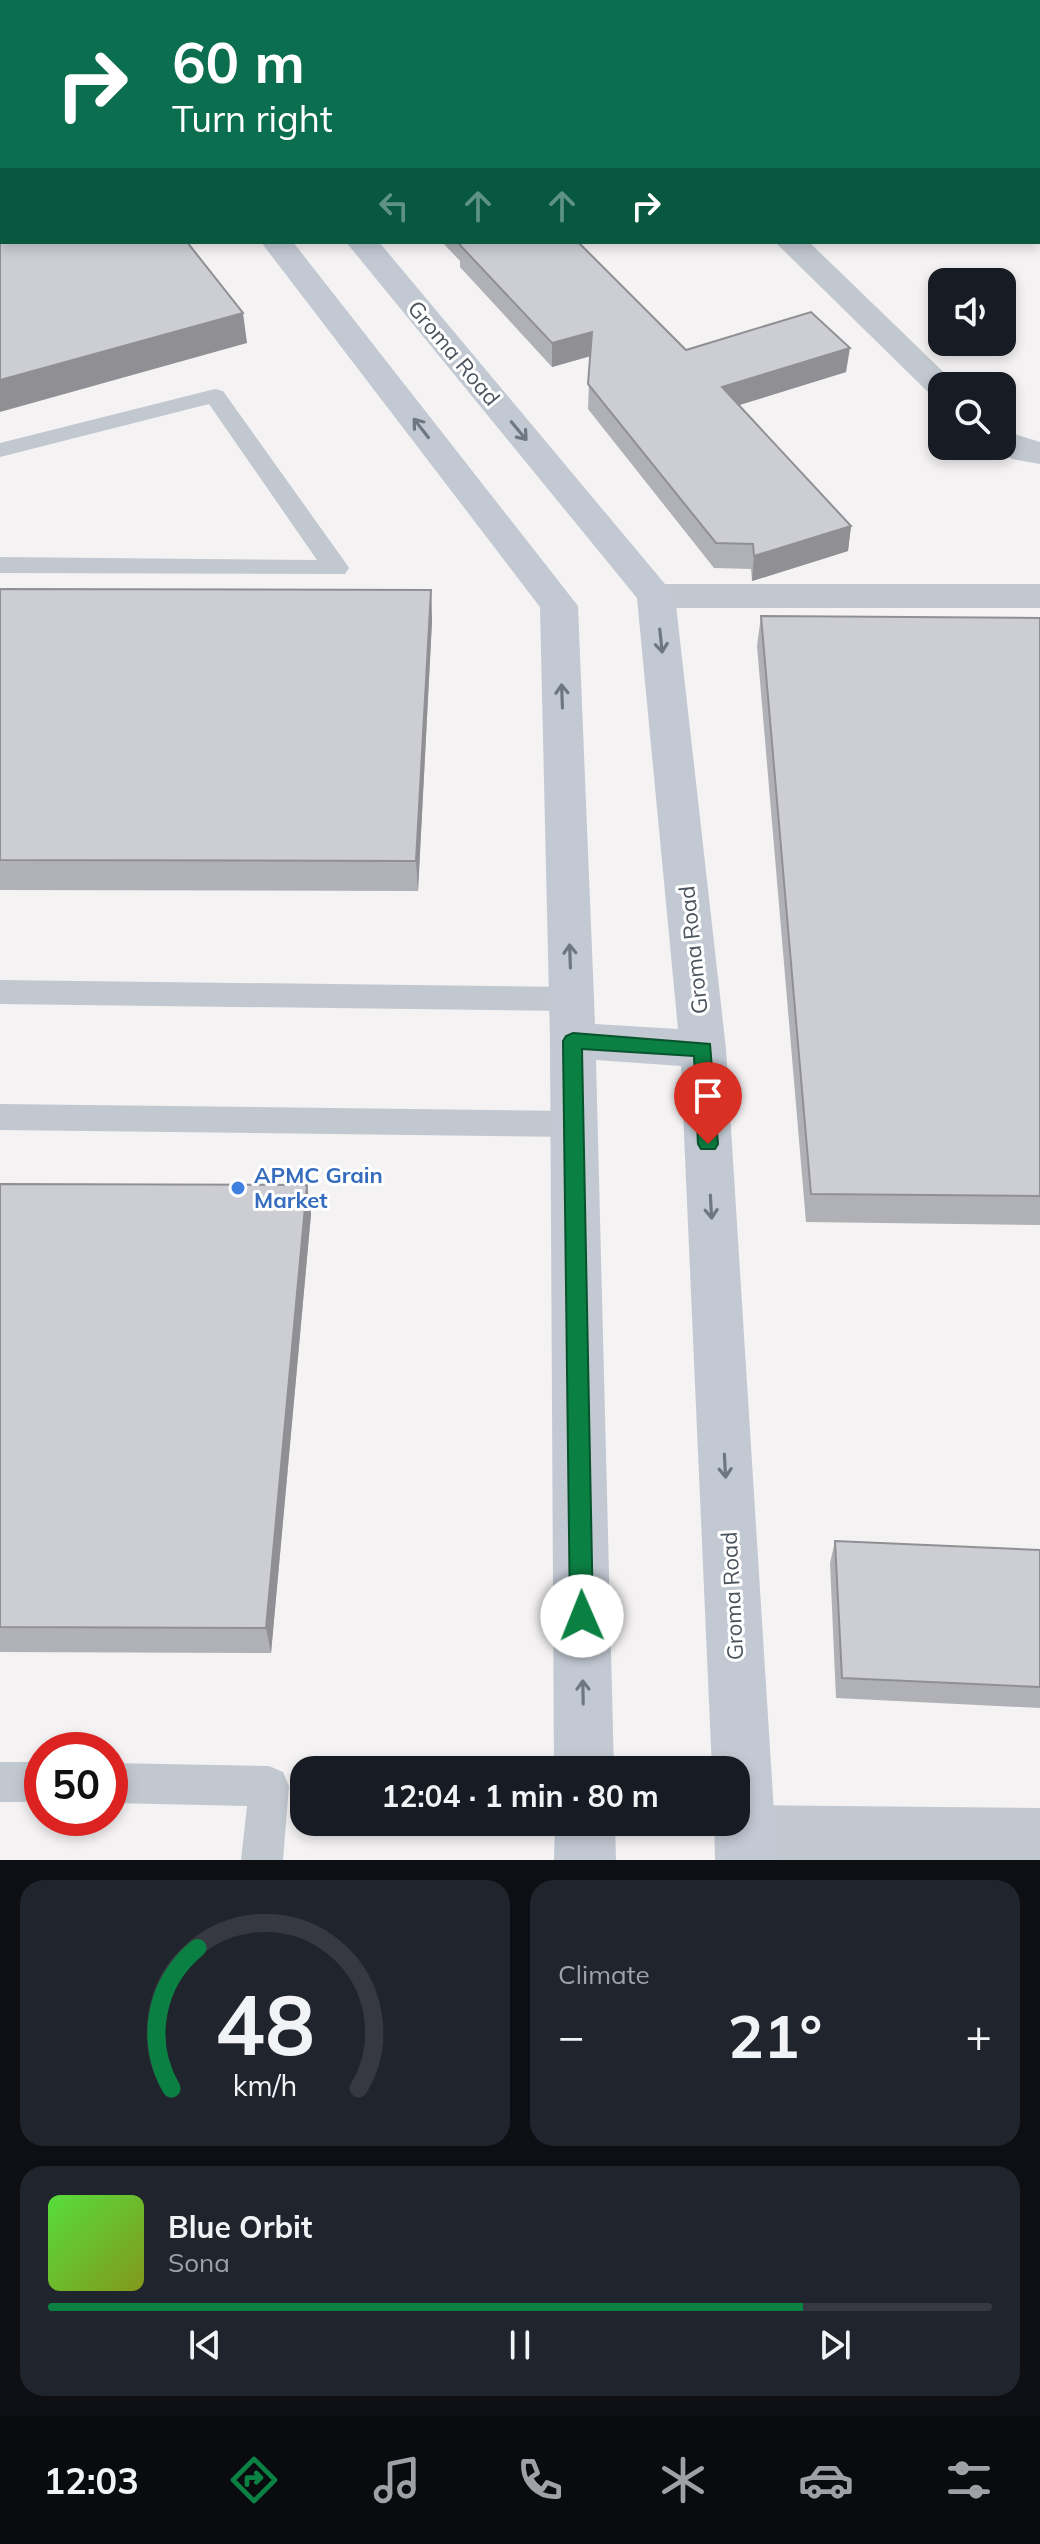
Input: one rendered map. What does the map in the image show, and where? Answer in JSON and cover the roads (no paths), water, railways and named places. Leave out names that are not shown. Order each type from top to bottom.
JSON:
[{"type":"main road","points":[[279,244],[559,606],[572,1020],[584,1756]]},
{"type":"main road","name":"Groma Road","points":[[364,244],[656,596],[703,1049],[746,1848]]},
{"type":"main road","points":[[572,1020],[703,1049]]},
{"type":"main road","points":[[585,1836],[585,1860]]},
{"type":"street","points":[[793,244],[928,374]]},
{"type":"street","points":[[1016,448],[1040,453]]},
{"type":"street","points":[[656,596],[1040,596]]},
{"type":"street","points":[[746,1848],[1040,1838]]},
{"type":"lane","points":[[0,450],[215,396],[336,568],[0,565]]},
{"type":"lane","points":[[0,992],[572,1020]]},
{"type":"lane","points":[[0,1117],[574,1124]]},
{"type":"lane","points":[[0,1782],[24,1782]]},
{"type":"lane","points":[[128,1783],[269,1786],[262,1860]]},
{"type":"place","name":"APMC Grain Market","points":[[238,1188]]}]
